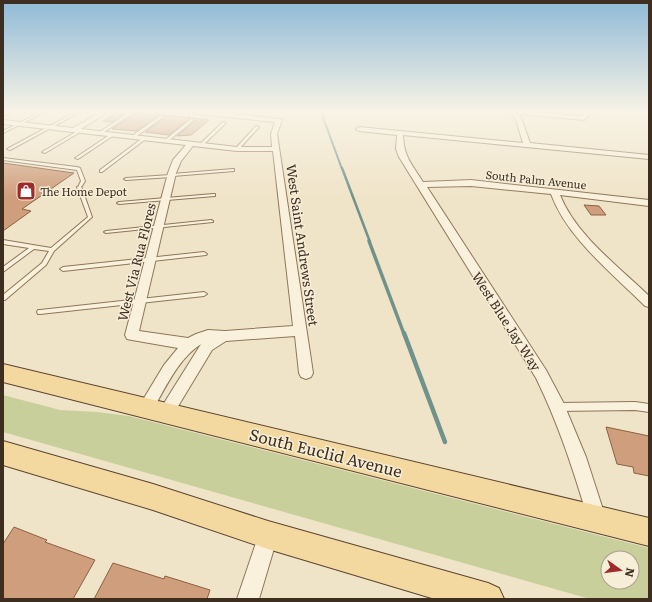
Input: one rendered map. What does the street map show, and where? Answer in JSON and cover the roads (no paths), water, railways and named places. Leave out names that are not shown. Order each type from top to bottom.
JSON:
[{"type":"main road","name":"South Euclid Avenue","points":[[3,373],[649,532]]},
{"type":"main road","points":[[3,453],[153,497],[268,535],[488,599]]},
{"type":"street","points":[[160,140],[237,149],[276,149]]},
{"type":"street","name":"West Saint Andrews Street","points":[[275,140],[306,373]]},
{"type":"street","name":"West Blue Jay Way","points":[[400,140],[400,149],[403,157],[541,374],[558,407],[578,457],[597,519]]},
{"type":"street","points":[[474,140],[649,157]]},
{"type":"street","points":[[525,140],[526,145]]},
{"type":"street","name":"West Via Rua Flores","points":[[189,344],[132,335],[171,176],[177,160],[196,144]]},
{"type":"street","name":"South Palm Avenue","points":[[420,185],[471,183],[649,203]]},
{"type":"street","points":[[554,192],[561,210],[576,232],[649,304]]},
{"type":"street","points":[[156,410],[177,359],[189,344],[199,338],[213,334],[225,336],[300,331]]},
{"type":"street","points":[[156,410],[207,346],[225,336]]},
{"type":"street","points":[[248,599],[268,535]]},
{"type":"lane","points":[[9,149],[26,140]]},
{"type":"lane","points":[[44,152],[63,140]]},
{"type":"lane","points":[[77,158],[104,140]]},
{"type":"lane","points":[[101,171],[142,140]]},
{"type":"lane","points":[[196,144],[201,140]]},
{"type":"lane","points":[[237,149],[245,140]]},
{"type":"lane","points":[[3,159],[79,169],[83,181],[80,186],[90,217],[52,250],[44,264],[3,298]]},
{"type":"lane","points":[[126,179],[233,170]]},
{"type":"lane","points":[[119,203],[213,195]]},
{"type":"lane","points":[[106,232],[211,221]]},
{"type":"lane","points":[[3,242],[52,250]]},
{"type":"lane","points":[[3,270],[33,247]]},
{"type":"lane","points":[[63,269],[204,254]]},
{"type":"lane","points":[[40,312],[204,294]]},
{"type":"lane","points":[[558,407],[635,406],[649,408]]},
{"type":"waterway","points":[[331,140],[342,169]]},
{"type":"waterway","points":[[342,168],[370,242]]},
{"type":"waterway","points":[[369,241],[404,334]]},
{"type":"waterway","points":[[404,333],[445,442]]},
{"type":"place","name":"The Home Depot","points":[[26,191]]}]
